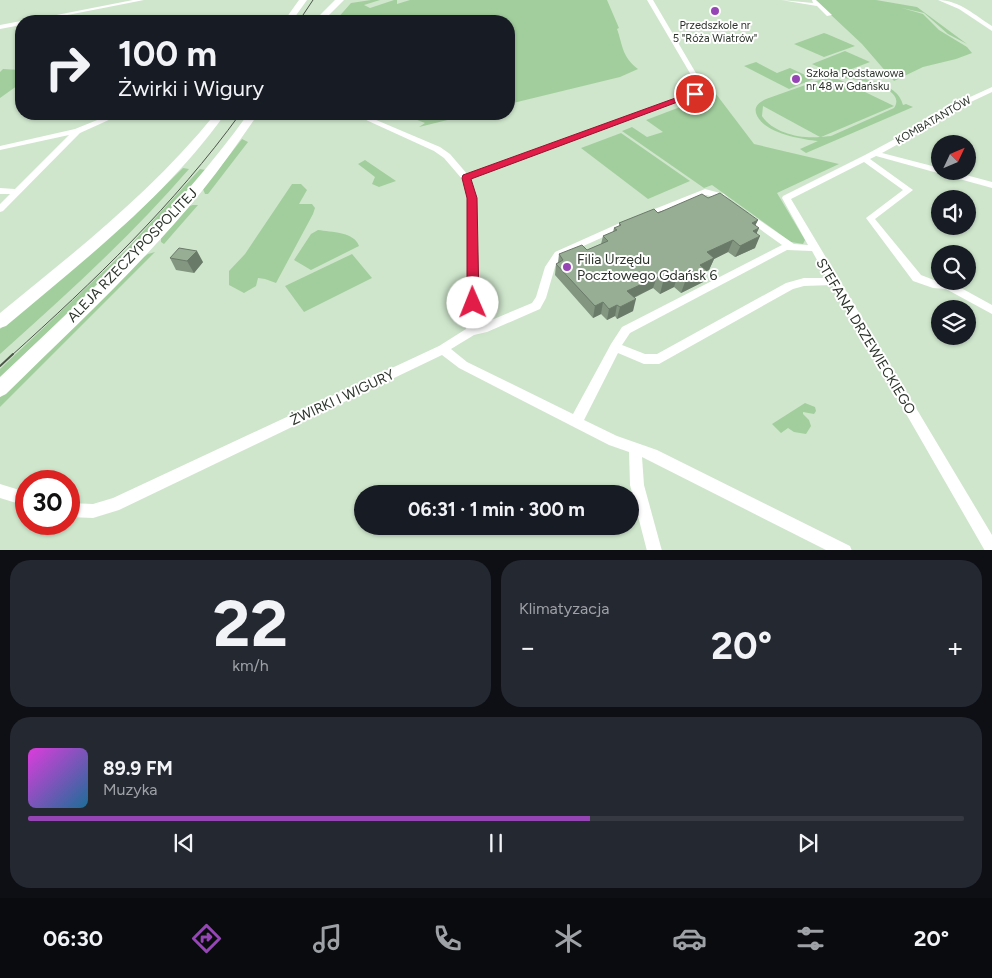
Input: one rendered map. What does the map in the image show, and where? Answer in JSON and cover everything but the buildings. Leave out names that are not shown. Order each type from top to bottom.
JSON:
[{"type":"main road","points":[[292,15],[303,0]]},
{"type":"main road","points":[[318,15],[328,0]]},
{"type":"main road","points":[[324,15],[340,0]]},
{"type":"main road","points":[[284,15],[286,9]]},
{"type":"main road","points":[[0,322],[155,189],[200,140],[215,120]]},
{"type":"main road","name":"ALEJA RZECZYPOSPOLITEJ","points":[[0,388],[158,232],[209,174],[250,120]]},
{"type":"street","points":[[61,15],[141,0]]},
{"type":"street","points":[[466,178],[698,92],[700,87],[697,80],[650,0]]},
{"type":"street","points":[[784,0],[818,5]]},
{"type":"street","points":[[813,0],[829,15]]},
{"type":"street","points":[[941,0],[961,8],[992,29]]},
{"type":"street","points":[[0,27],[15,24]]},
{"type":"street","name":"KOMBATANTÓW","points":[[869,156],[937,119],[938,115],[950,108],[992,89]]},
{"type":"street","points":[[0,148],[78,131],[104,120]]},
{"type":"street","points":[[371,120],[437,149],[447,156],[466,178],[472,198],[473,303],[471,331]]},
{"type":"street","points":[[0,209],[78,131]]},
{"type":"street","points":[[869,156],[931,169]]},
{"type":"street","points":[[869,156],[909,190],[870,218],[917,278],[933,284],[948,286],[992,310]]},
{"type":"street","name":"STEFANA DRZEWIECKIEGO","points":[[869,156],[786,198],[992,549]]},
{"type":"street","points":[[973,180],[992,185]]},
{"type":"street","points":[[0,191],[17,192]]},
{"type":"street","name":"ŻWIRKI I WIGURY","points":[[80,510],[93,511],[114,506],[442,350],[471,331],[483,329],[536,306],[541,298],[550,267],[558,254],[704,192],[721,196],[790,246]]},
{"type":"street","points":[[576,422],[614,347],[626,330],[790,246],[814,248]]},
{"type":"street","points":[[614,347],[644,359],[659,359],[790,286],[804,282],[834,281]]},
{"type":"street","points":[[442,350],[463,364],[614,441],[652,454],[845,550]]},
{"type":"street","points":[[636,448],[637,485],[655,550]]},
{"type":"street","points":[[2,491],[15,495]]},
{"type":"green space","points":[[380,0],[364,5],[370,8],[394,0],[397,0],[397,4],[410,0],[607,0],[619,28],[617,29],[624,51],[629,60],[638,69],[620,77],[515,103],[515,15],[340,15],[351,3]]},
{"type":"green space","points":[[815,0],[876,0],[917,7],[967,44],[948,34],[924,13],[902,8],[923,14],[939,30],[967,47],[972,53],[923,67],[894,81],[862,44]]},
{"type":"green space","points":[[824,33],[855,46],[824,57],[794,44]]},
{"type":"green space","points":[[845,51],[870,62],[836,75],[812,64]]},
{"type":"green space","points":[[756,62],[777,73],[790,68],[814,79],[789,89],[744,66]]},
{"type":"green space","points":[[3,69],[15,70],[15,87],[0,98],[0,72]]},
{"type":"green space","points":[[841,76],[877,82],[894,91],[900,97],[903,105],[906,104],[913,107],[806,153],[800,149],[818,141],[783,134],[766,126],[760,120],[756,111],[757,106],[762,101],[825,78]],"holes":[[[836,78],[864,81],[886,89],[893,94],[896,100],[894,108],[831,136],[821,137],[894,106]],[[763,106],[820,137],[796,136],[780,131],[762,116]]]},
{"type":"green space","points":[[713,90],[754,144],[839,164],[777,193],[805,240],[803,244],[791,242],[712,185],[704,188],[622,131],[632,127],[647,137],[663,132],[646,120],[696,101],[694,97]]},
{"type":"green space","points":[[417,120],[448,120],[419,127],[425,123]]},
{"type":"green space","points":[[621,133],[690,181],[648,199],[581,148]]},
{"type":"green space","points":[[242,139],[248,142],[208,194],[205,194],[203,189]]},
{"type":"green space","points":[[365,160],[396,181],[379,187],[372,184],[375,177],[358,164]]},
{"type":"green space","points":[[183,168],[189,169],[144,218],[74,287],[0,354],[0,329],[133,217]]},
{"type":"green space","points":[[200,169],[206,170],[157,226],[0,378],[0,369],[125,251]]},
{"type":"green space","points":[[292,184],[301,184],[307,190],[299,204],[312,204],[315,208],[313,214],[276,283],[258,278],[256,286],[244,293],[229,285],[229,271],[245,254]]},
{"type":"green space","points":[[198,205],[164,244],[161,242],[161,238],[189,206]]},
{"type":"green space","points":[[318,230],[348,235],[357,241],[359,246],[311,270],[294,260],[311,234]]},
{"type":"green space","points":[[155,252],[0,407],[0,397],[141,259]]},
{"type":"green space","points":[[352,254],[372,278],[304,312],[285,286]]},
{"type":"green space","points":[[805,403],[815,407],[816,411],[814,414],[803,412],[811,426],[806,434],[794,432],[788,428],[781,433],[772,424]]},
{"type":"tram line","points":[[303,15],[313,0]]},
{"type":"tram line","points":[[11,356],[132,241],[188,180],[235,120]]},
{"type":"tram line","points":[[0,366],[13,354]]},
{"type":"place","name":"Przedszkole nr 5 \"Róża Wiatrów\"","points":[[715,11]]},
{"type":"place","name":"Szkoła Podstawowa nr 48 w Gdańsku","points":[[796,79]]},
{"type":"place","name":"Filia Urzędu Pocztowego Gdańsk 6","points":[[567,267]]},
{"type":"route","points":[[473,303],[472,198],[466,178],[695,94]]}]
